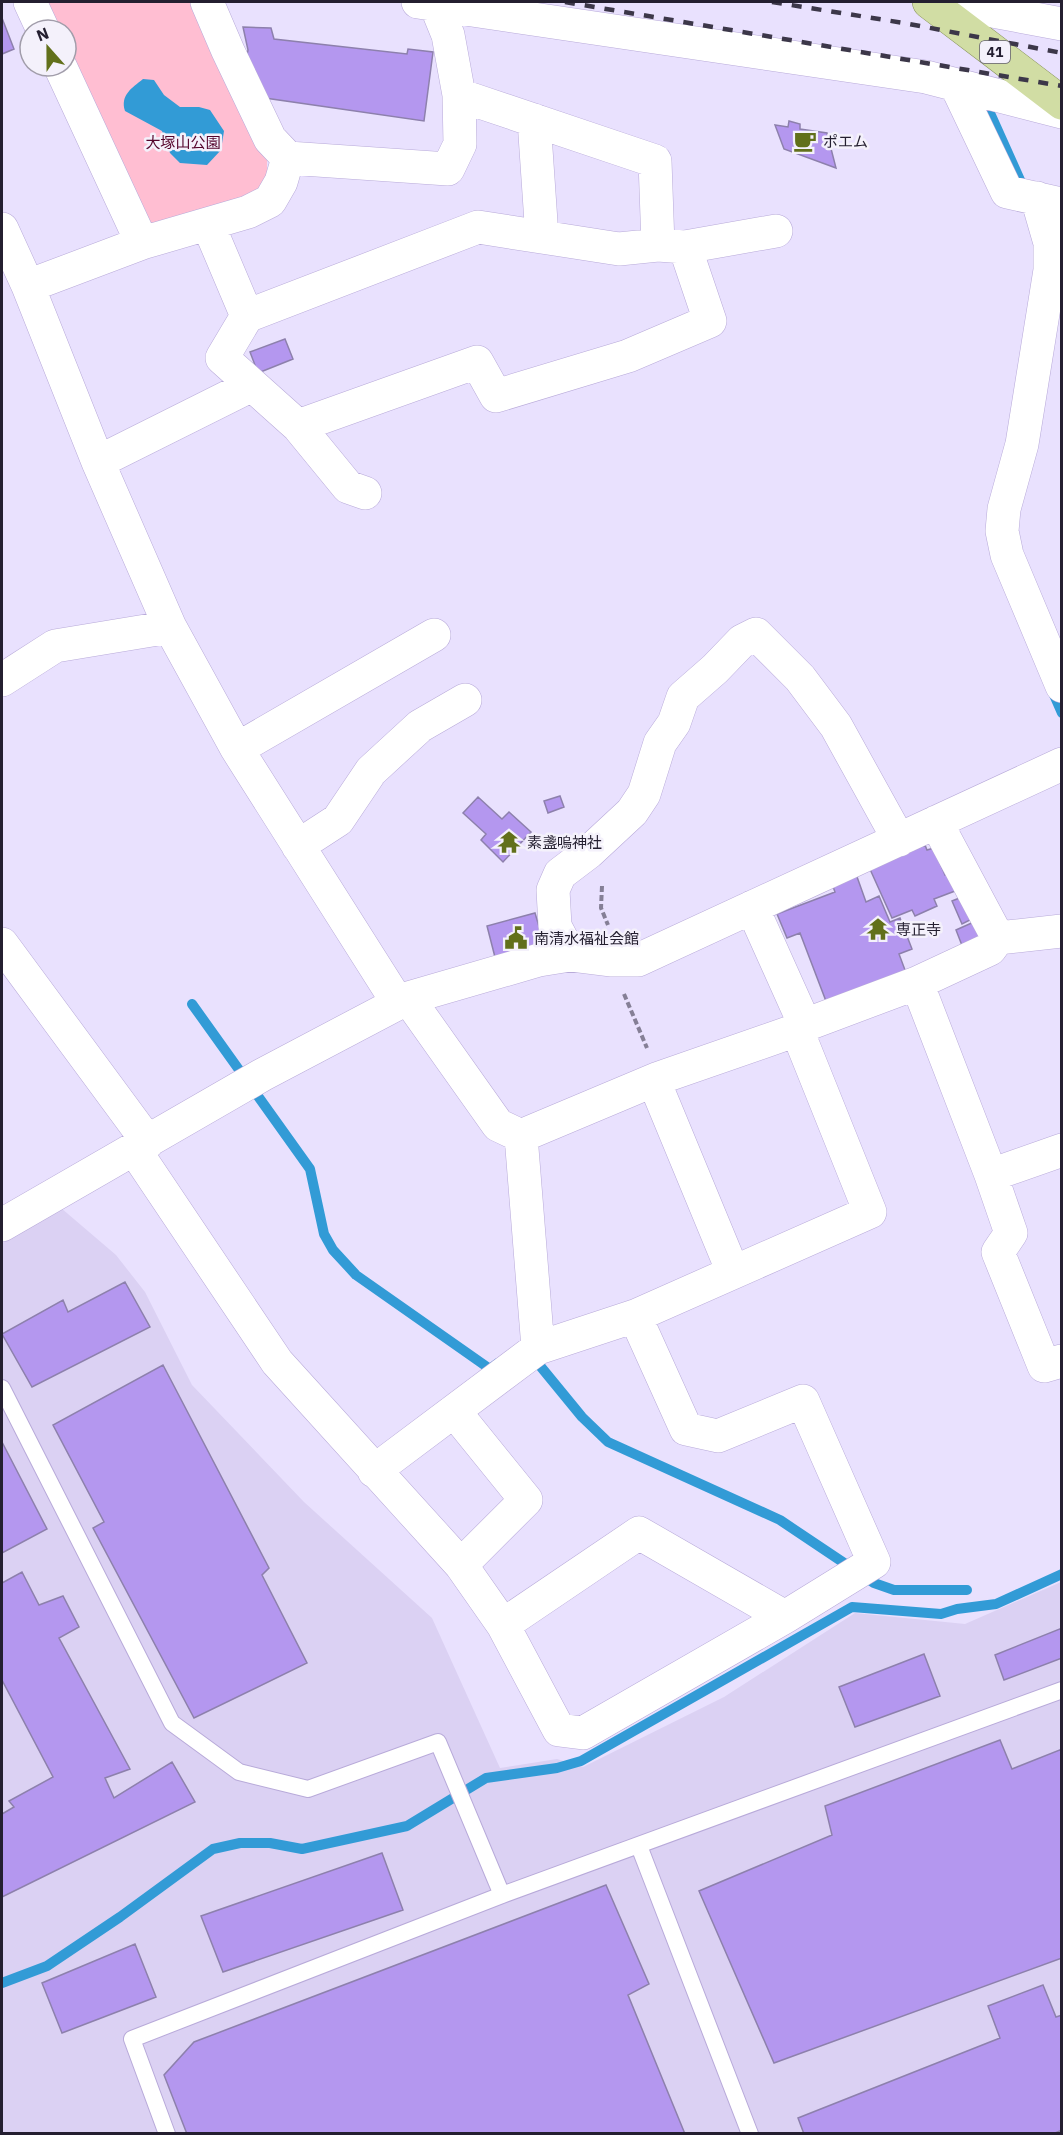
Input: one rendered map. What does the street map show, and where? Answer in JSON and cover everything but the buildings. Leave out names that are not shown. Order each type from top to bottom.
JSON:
[{"type":"main road","name":"41","points":[[929,2],[1062,103]]},
{"type":"street","points":[[30,2],[37,18]]},
{"type":"street","points":[[207,2],[270,139],[288,158],[448,169],[460,144],[459,95],[448,35],[427,2]]},
{"type":"street","points":[[427,2],[927,77],[1062,112]]},
{"type":"street","points":[[944,2],[1062,24]]},
{"type":"street","points":[[66,78],[142,243]]},
{"type":"street","points":[[956,85],[1007,192],[1037,199],[1050,243],[1050,270],[1022,444],[1004,508],[1002,531],[1007,555],[1062,686]]},
{"type":"street","points":[[298,426],[477,362],[496,396],[628,356],[710,321],[672,246],[655,161],[459,95]]},
{"type":"street","points":[[534,120],[542,237]]},
{"type":"street","points":[[28,286],[142,243],[248,212],[270,201],[281,182],[288,158]]},
{"type":"street","points":[[208,224],[247,316]]},
{"type":"street","points":[[365,493],[348,487],[298,426],[222,358],[247,316],[478,228],[619,249],[672,246],[776,231]]},
{"type":"street","points":[[2,229],[28,286],[98,462],[170,627],[237,749],[298,846],[403,1000],[498,1125],[521,1136],[657,1079],[917,983],[990,949],[998,938],[1062,931]]},
{"type":"street","points":[[98,462],[252,385]]},
{"type":"street","points":[[2,680],[55,646],[170,627]]},
{"type":"street","points":[[570,955],[555,926],[553,890],[560,874],[589,852],[632,812],[644,794],[660,743],[674,723],[683,697],[742,641],[756,634],[801,678],[836,726],[899,840]]},
{"type":"street","points":[[237,749],[434,635]]},
{"type":"street","points":[[298,846],[338,820],[371,771],[420,726],[465,700]]},
{"type":"street","points":[[2,1225],[262,1076],[403,1000],[539,960],[570,955],[638,960],[1062,764]]},
{"type":"street","points":[[936,822],[998,938]]},
{"type":"street","points":[[374,1471],[538,1348],[635,1316],[870,1212],[801,1027],[752,907]]},
{"type":"street","points":[[2,944],[141,1145],[277,1362],[461,1565],[503,1625],[559,1730],[583,1733],[785,1617],[874,1562],[803,1401],[718,1436],[686,1429],[635,1316]]},
{"type":"street","points":[[917,983],[1011,1233],[998,1252],[1044,1366],[1062,1361]]},
{"type":"street","points":[[657,1079],[733,1272]]},
{"type":"street","points":[[521,1136],[538,1348]]},
{"type":"street","points":[[991,1175],[1062,1150]]},
{"type":"street","points":[[454,1411],[526,1500],[461,1565]]},
{"type":"street","points":[[503,1625],[639,1533],[785,1617]]},
{"type":"lane","points":[[2,1388],[172,1723],[239,1772],[308,1789],[438,1742],[502,1894]]},
{"type":"lane","points":[[167,2133],[132,2039],[502,1894],[1062,1690]]},
{"type":"lane","points":[[639,1846],[750,2133]]},
{"type":"path","points":[[602,884],[601,908],[616,960],[657,1079]]},
{"type":"shaded area","points":[[61,1208],[116,1255],[145,1292],[192,1385],[304,1502],[432,1618],[500,1768],[557,1759],[583,1767],[724,1697],[855,1613],[965,1624],[1061,1582],[1061,2133],[2,2133],[2,1243]]},
{"type":"green space","name":"大塚山公園","points":[[41,2],[193,2],[267,156],[267,184],[258,197],[162,230],[141,220],[76,78],[78,78],[78,18],[48,18]]},
{"type":"water","points":[[143,79],[154,80],[164,95],[180,107],[199,107],[210,110],[224,131],[221,150],[207,165],[180,163],[170,153],[162,131],[125,111],[126,96]]},
{"type":"waterway","points":[[990,113],[1024,189]]},
{"type":"waterway","points":[[1051,688],[1062,713]]},
{"type":"waterway","points":[[192,1004],[310,1169],[324,1234],[333,1250],[356,1275],[490,1369],[498,1363]]},
{"type":"waterway","points":[[530,1358],[541,1367],[582,1417],[608,1442],[780,1520],[874,1583],[894,1590],[967,1590]]},
{"type":"waterway","points":[[2,1983],[47,1966],[120,1917],[213,1849],[240,1843],[270,1843],[302,1849],[407,1826],[486,1778],[557,1768],[581,1761],[852,1607],[941,1614],[957,1609],[996,1604],[1062,1574]]},
{"type":"railway","points":[[565,2],[1062,86]]},
{"type":"railway","points":[[772,2],[904,23],[1062,53]]},
{"type":"place","name":"ポエム","points":[[805,141]]},
{"type":"place","name":"素盞嗚神社","points":[[509,842]]},
{"type":"place","name":"専正寺","points":[[878,929]]},
{"type":"place","name":"南清水福祉会館","points":[[516,938]]}]
